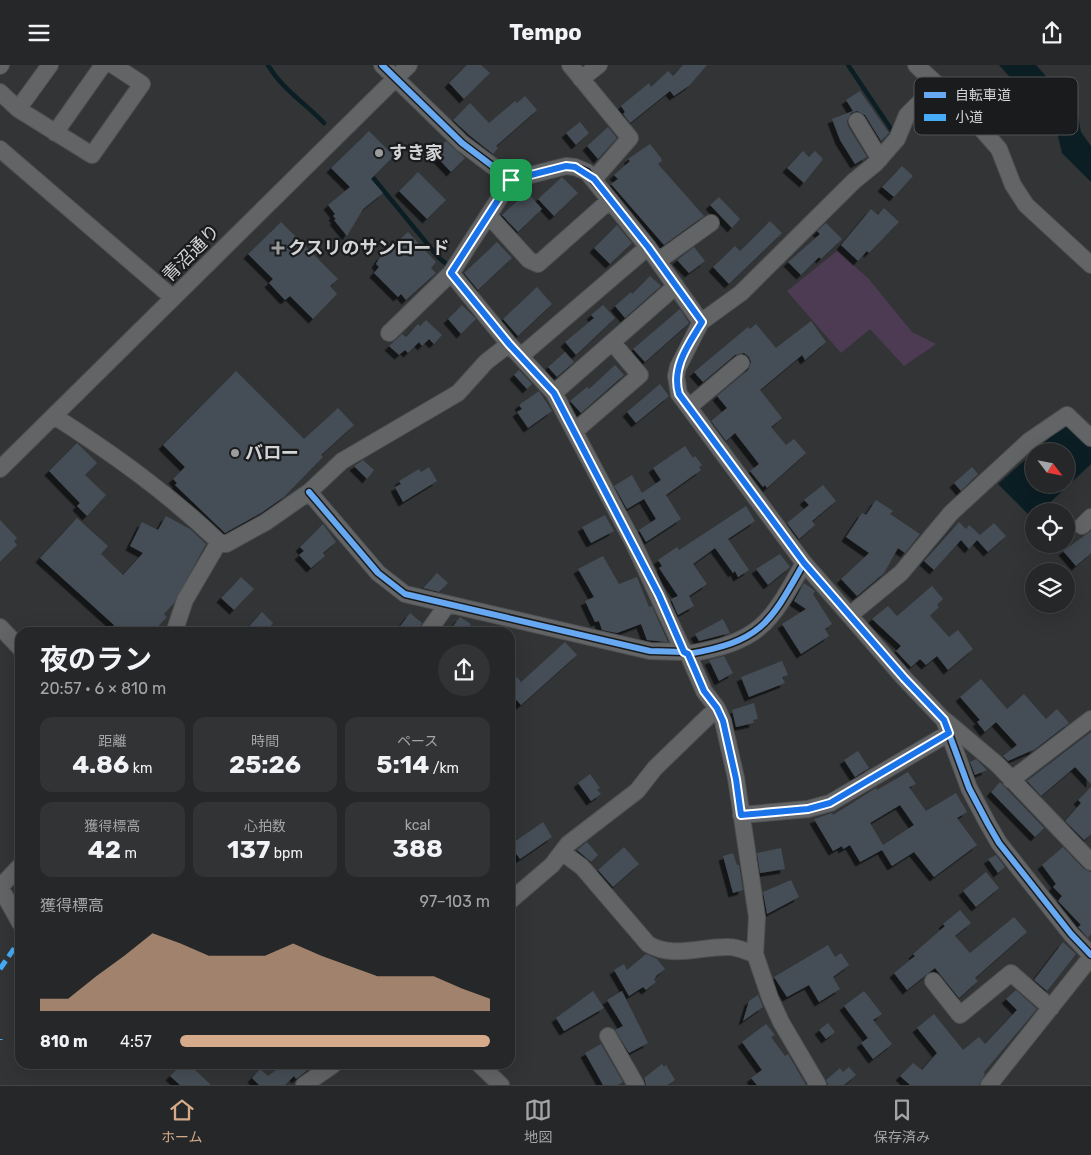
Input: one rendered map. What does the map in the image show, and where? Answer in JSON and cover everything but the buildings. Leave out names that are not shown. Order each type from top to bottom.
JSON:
[{"type":"street","points":[[18,109],[50,65]]},
{"type":"street","points":[[56,133],[104,65]]},
{"type":"street","points":[[0,92],[18,109],[92,155],[142,84],[113,65]]},
{"type":"street","points":[[382,65],[462,143],[511,180]]},
{"type":"street","name":"青沼通り","points":[[0,469],[409,65]]},
{"type":"street","points":[[570,65],[630,139],[594,179]]},
{"type":"street","points":[[581,79],[599,65]]},
{"type":"street","points":[[916,65],[929,77]]},
{"type":"street","points":[[914,108],[907,115],[897,139],[880,159],[854,181],[741,293],[702,322],[678,367],[676,376],[679,394],[804,563],[904,678],[947,726],[981,750],[1091,862]]},
{"type":"street","points":[[857,121],[880,159]]},
{"type":"street","points":[[987,135],[999,149],[1014,185],[1026,205],[1091,265]]},
{"type":"street","points":[[0,149],[173,299]]},
{"type":"street","points":[[389,333],[451,273],[511,180],[566,166],[575,167],[594,179],[648,247],[702,322]]},
{"type":"street","points":[[489,216],[529,260],[538,264],[610,200]]},
{"type":"street","points":[[658,261],[711,223]]},
{"type":"street","points":[[522,355],[648,247]]},
{"type":"street","points":[[451,273],[509,344],[522,355],[554,393],[659,595],[704,691],[717,708],[723,721],[736,779],[757,917],[756,955],[770,998],[781,1022],[818,1085]]},
{"type":"street","points":[[554,393],[676,286]]},
{"type":"street","points":[[575,431],[640,375],[612,342]]},
{"type":"street","points":[[54,416],[120,459],[186,510],[219,542],[226,544],[258,527],[309,492],[342,461],[458,393],[486,362],[509,344]]},
{"type":"street","points":[[689,407],[741,363]]},
{"type":"street","points":[[850,615],[901,573],[951,513],[1029,441],[1067,415],[1091,438]]},
{"type":"street","points":[[309,492],[378,573],[405,595],[628,648],[686,653],[721,648],[748,637],[765,624],[781,604],[804,563]]},
{"type":"street","points":[[176,627],[186,600],[219,542]]},
{"type":"street","points":[[431,627],[447,605]]},
{"type":"street","points":[[0,627],[15,643]]},
{"type":"street","points":[[515,897],[552,865],[568,844],[637,791],[655,768],[717,708]]},
{"type":"street","points":[[1012,780],[1091,719]]},
{"type":"street","points":[[741,815],[808,809],[830,803],[947,726]]},
{"type":"street","points":[[947,726],[968,788],[996,837],[1071,934],[1091,956],[989,1085]]},
{"type":"street","points":[[562,852],[582,867],[648,945],[656,949],[673,952],[730,947],[756,955]]},
{"type":"street","points":[[15,871],[0,887],[15,914]]},
{"type":"street","points":[[933,981],[960,1015],[1011,973],[1051,1008]]},
{"type":"street","points":[[608,1036],[636,1085]]},
{"type":"street","points":[[304,1085],[329,1069]]},
{"type":"street","points":[[484,1069],[501,1085]]},
{"type":"shaded area","points":[[837,251],[868,278],[912,332],[936,344],[904,366],[870,329],[841,353],[787,291]]},
{"type":"water","points":[[999,65],[1036,65],[1047,77],[1010,77]]},
{"type":"water","points":[[1078,116],[1081,132],[1091,146],[1091,182],[1062,153],[1058,136],[1078,135]]},
{"type":"water","points":[[1064,425],[1071,428],[1091,447],[1091,464],[1075,479],[1075,443],[1043,443]]},
{"type":"water","points":[[1025,460],[1025,493],[1060,493],[1050,503],[1025,503],[1025,511],[998,484]]},
{"type":"waterway","points":[[268,65],[287,89],[324,123]]},
{"type":"waterway","points":[[848,65],[893,132]]},
{"type":"waterway","points":[[370,174],[439,258],[449,266]]},
{"type":"marked path","points":[[0,969],[15,947]]},
{"type":"cycle path","points":[[382,65],[462,143],[511,180],[566,166],[575,167],[587,172],[648,247],[701,322],[679,365],[677,374],[679,394],[804,563],[904,678],[944,720],[969,788],[999,843],[1071,934],[1091,955]]},
{"type":"cycle path","points":[[309,492],[378,573],[405,594],[650,651],[684,652],[688,654],[713,649],[748,636],[771,616],[804,563]]},
{"type":"place","name":"すき家","points":[[379,153]]},
{"type":"place","name":"クスリのサンロード","points":[[278,248]]},
{"type":"place","name":"バロー","points":[[235,453]]},
{"type":"route","points":[[566,166],[575,167],[587,172],[648,247],[702,322],[678,367],[676,386],[679,394],[804,563],[904,678],[944,720],[949,733],[830,803],[808,809],[741,815],[736,779],[723,721],[717,708],[704,691],[688,654],[684,652],[659,595],[575,431],[554,393],[522,355],[509,344],[451,273],[511,180],[566,166]]}]
